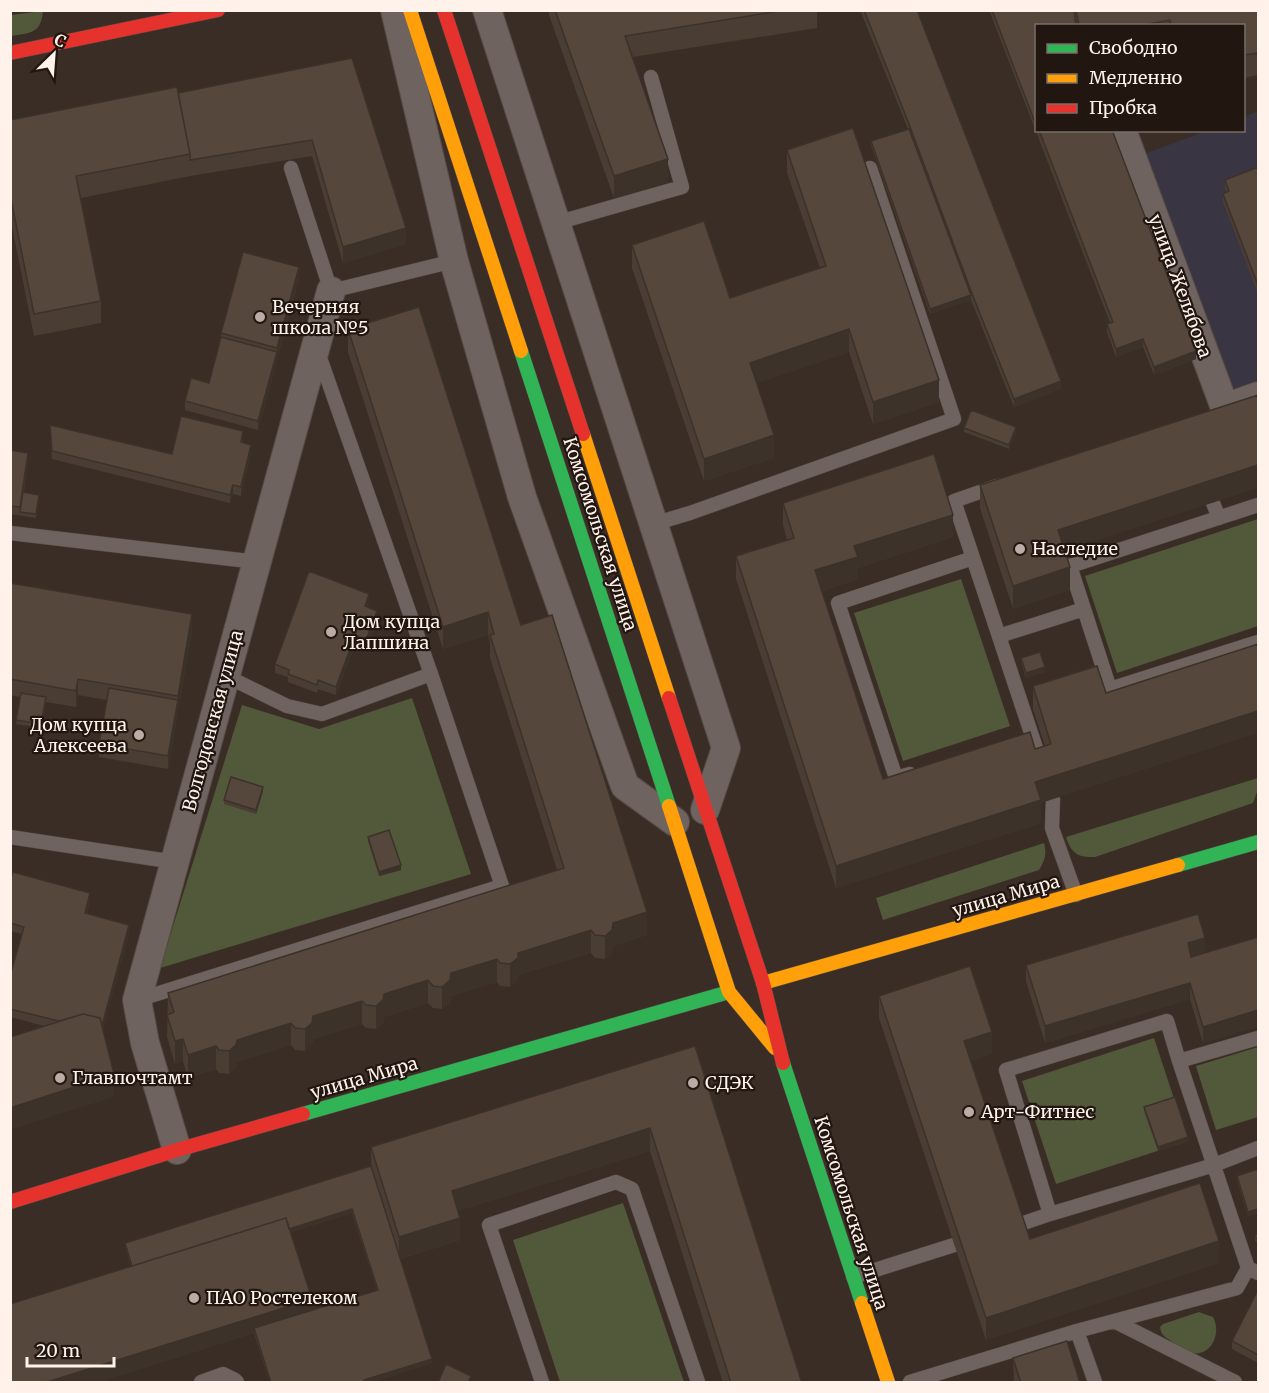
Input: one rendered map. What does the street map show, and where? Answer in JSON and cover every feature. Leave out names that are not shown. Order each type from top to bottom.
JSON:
[{"type":"main road","points":[[10,53],[218,10]]},
{"type":"main road","name":"Комсомольская улица","points":[[410,10],[729,992],[780,1054]]},
{"type":"main road","name":"Комсомольская улица","points":[[444,10],[763,983],[780,1054],[888,1383]]},
{"type":"main road","name":"улица Мира","points":[[763,983],[1258,842]]},
{"type":"main road","name":"улица Мира","points":[[10,1202],[177,1150],[729,992]]},
{"type":"street","points":[[395,10],[454,261],[522,497],[625,786],[675,822]]},
{"type":"street","points":[[487,10],[726,748],[705,810]]},
{"type":"street","name":"улица Желябова","points":[[1123,132],[1220,410],[1258,396]]},
{"type":"street","name":"Волгодонская улица","points":[[177,1150],[145,1042],[137,1000],[331,291]]},
{"type":"lane","points":[[556,223],[682,188],[651,77]]},
{"type":"lane","points":[[291,168],[331,291],[454,261]]},
{"type":"lane","points":[[653,524],[690,513],[954,419],[870,168]]},
{"type":"lane","points":[[137,1000],[502,886],[431,674],[316,347]]},
{"type":"lane","points":[[1008,482],[954,501],[999,636],[1024,693],[1026,736],[1043,769]]},
{"type":"lane","points":[[1213,502],[1219,518]]},
{"type":"lane","points":[[1258,505],[1070,566],[1084,609],[1098,669],[1110,689],[1258,642]]},
{"type":"lane","points":[[10,533],[257,562]]},
{"type":"lane","points":[[919,771],[896,778],[838,603],[973,558]]},
{"type":"lane","points":[[999,636],[1084,609]]},
{"type":"lane","points":[[226,675],[287,706],[322,714],[431,674]]},
{"type":"lane","points":[[1053,799],[1052,828],[1076,895]]},
{"type":"lane","points":[[10,837],[175,862]]},
{"type":"lane","points":[[910,1383],[1077,1330],[1237,1288],[1253,1271],[1214,1165],[1167,1021],[1006,1070],[1050,1214]]},
{"type":"lane","points":[[1179,1061],[1258,1038]]},
{"type":"lane","points":[[1018,1225],[1214,1165],[1258,1148]]},
{"type":"lane","points":[[542,1383],[489,1225],[616,1182],[632,1189],[698,1383]]},
{"type":"lane","points":[[854,1277],[954,1245]]},
{"type":"lane","points":[[1114,1321],[1235,1383]]},
{"type":"lane","points":[[1077,1330],[1095,1383]]},
{"type":"lane","points":[[201,1383],[223,1374],[236,1380],[237,1383]]},
{"type":"shaded area","points":[[1258,111],[1258,380],[1234,390],[1144,154],[1203,132],[1245,132],[1245,117]]},
{"type":"green space","points":[[43,11],[37,28],[29,33],[11,36],[11,15]]},
{"type":"green space","points":[[1258,519],[1258,626],[1117,673],[1085,576]]},
{"type":"green space","points":[[961,579],[1010,726],[903,761],[854,613]]},
{"type":"green space","points":[[412,698],[471,874],[160,968],[242,705],[319,729]]},
{"type":"green space","points":[[1258,778],[1258,789],[1253,803],[1095,857],[1084,857],[1073,851],[1066,837]]},
{"type":"green space","points":[[1044,843],[1045,857],[1039,870],[883,920],[876,898]]},
{"type":"green space","points":[[1154,1038],[1188,1141],[1056,1184],[1022,1081]]},
{"type":"green space","points":[[1258,1047],[1258,1117],[1216,1130],[1196,1066]]},
{"type":"green space","points":[[623,1203],[684,1382],[560,1382],[513,1240]]},
{"type":"green space","points":[[1199,1312],[1213,1317],[1215,1323],[1213,1342],[1205,1351],[1192,1353],[1186,1351],[1162,1334],[1160,1327],[1163,1324]]},
{"type":"building","points":[[555,10],[785,10],[625,36],[668,159],[614,176]]},
{"type":"building","points":[[864,10],[917,10],[1061,381],[1014,399]]},
{"type":"building","points":[[992,10],[1074,10],[1076,24],[1035,24],[1035,122]]},
{"type":"building","points":[[1076,10],[1258,10],[1258,53],[1245,55],[1245,24],[1171,24],[1170,20],[1148,24],[1079,24]]},
{"type":"building","points":[[352,58],[406,228],[343,247],[312,140],[190,160],[178,93]]},
{"type":"building","points":[[177,87],[190,154],[76,176],[101,301],[34,314],[10,194],[10,120]]},
{"type":"building","points":[[853,128],[939,380],[873,402],[849,329],[750,363],[774,435],[704,459],[632,245],[704,221],[730,298],[826,266],[787,150]]},
{"type":"building","points":[[909,129],[971,295],[930,309],[871,141]]},
{"type":"building","points":[[1040,132],[1113,132],[1196,351],[1154,367],[1143,339],[1116,349],[1107,324],[1113,322]]},
{"type":"building","points":[[1258,167],[1258,285],[1223,194],[1229,191],[1225,180]]},
{"type":"building","points":[[243,252],[299,267],[277,348],[221,333]]},
{"type":"building","points":[[419,307],[521,625],[552,615],[647,912],[613,923],[612,930],[605,936],[595,935],[591,930],[518,953],[518,958],[510,964],[500,963],[497,959],[451,973],[450,980],[442,987],[433,986],[428,980],[384,994],[383,1000],[376,1006],[366,1005],[362,1001],[313,1016],[312,1023],[305,1029],[295,1028],[291,1023],[237,1040],[236,1045],[229,1051],[219,1050],[216,1046],[188,1055],[183,1039],[175,1041],[167,1015],[174,1012],[168,993],[564,868],[490,635],[494,634],[488,612],[443,627],[348,329]]},
{"type":"building","points":[[221,337],[277,352],[258,421],[185,401],[191,378],[209,383]]},
{"type":"building","points":[[1258,395],[1258,465],[1058,530],[1070,567],[1013,586],[980,485]]},
{"type":"building","points":[[971,410],[1016,427],[1009,445],[964,428]]},
{"type":"building","points":[[181,416],[243,431],[241,442],[251,445],[241,487],[233,485],[230,495],[52,451],[50,425],[172,454]]},
{"type":"building","points":[[10,450],[28,453],[20,507],[10,506]]},
{"type":"building","points":[[934,454],[953,515],[854,546],[858,557],[815,570],[883,779],[1030,732],[1035,749],[1051,744],[1033,686],[1097,666],[1106,693],[1258,644],[1258,711],[1035,782],[1041,800],[836,866],[736,556],[794,538],[783,503]]},
{"type":"building","points":[[23,492],[39,495],[36,514],[20,512]]},
{"type":"building","name":"Дом купца Лапшина","points":[[309,571],[369,594],[365,606],[377,611],[366,640],[355,636],[336,687],[318,680],[317,685],[288,674],[289,670],[275,664]]},
{"type":"building","points":[[10,583],[192,614],[178,696],[78,679],[76,691],[10,679]]},
{"type":"building","points":[[1040,652],[1045,667],[1026,673],[1021,658]]},
{"type":"building","name":"Дом купца Алексеева","points":[[109,688],[178,700],[168,756],[99,744]]},
{"type":"building","points":[[21,693],[46,697],[41,724],[16,720]]},
{"type":"building","points":[[231,777],[263,787],[256,810],[224,800]]},
{"type":"building","points":[[389,830],[401,865],[379,872],[368,837]]},
{"type":"building","points":[[13,872],[90,893],[85,913],[129,925],[102,1026],[100,1018],[83,1014],[59,1021],[10,1009],[10,976],[24,927],[10,923],[10,880]]},
{"type":"building","points":[[1198,914],[1205,938],[1188,943],[1191,957],[1258,937],[1258,1010],[1203,1027],[1190,983],[1045,1026],[1026,965]]},
{"type":"building","points":[[970,966],[992,1032],[964,1041],[1030,1239],[1200,1183],[1219,1241],[986,1318],[879,996]]},
{"type":"building","name":"Главпочтамт","points":[[83,1014],[100,1018],[114,1074],[10,1108],[10,1037]]},
{"type":"building","points":[[695,1046],[802,1383],[731,1383],[650,1128],[452,1191],[460,1218],[399,1237],[371,1147]]},
{"type":"building","points":[[1175,1097],[1188,1137],[1158,1147],[1144,1107]]},
{"type":"building","points":[[371,1166],[432,1359],[364,1380],[365,1383],[271,1383],[254,1328],[378,1290],[352,1209],[289,1229],[286,1218],[132,1266],[125,1243]]},
{"type":"building","points":[[1258,1169],[1258,1209],[1248,1212],[1237,1176]]},
{"type":"building","name":"ПАО Ростелеком","points":[[286,1218],[312,1299],[44,1383],[10,1383],[10,1304]]},
{"type":"building","points":[[1258,1290],[1258,1355],[1232,1341]]},
{"type":"building","points":[[1067,1341],[1080,1383],[1021,1383],[1013,1358]]},
{"type":"building","points":[[446,1364],[471,1376],[468,1383],[438,1383]]},
{"type":"traffic: fast","points":[[521,351],[669,806]]},
{"type":"traffic: fast","points":[[1178,865],[1258,842]]},
{"type":"traffic: fast","points":[[303,1114],[729,992]]},
{"type":"traffic: fast","points":[[783,1063],[862,1303]]},
{"type":"traffic: slow","points":[[410,10],[521,351]]},
{"type":"traffic: slow","points":[[583,434],[669,698]]},
{"type":"traffic: slow","points":[[669,806],[729,992],[775,1048]]},
{"type":"traffic: slow","points":[[763,983],[1178,865]]},
{"type":"traffic: slow","points":[[862,1303],[888,1382]]},
{"type":"traffic: jam","points":[[10,53],[218,10]]},
{"type":"traffic: jam","points":[[444,10],[583,434]]},
{"type":"traffic: jam","points":[[669,698],[763,983],[783,1063]]},
{"type":"traffic: jam","points":[[10,1202],[303,1114]]},
{"type":"place","name":"Вечерняя школа №5","points":[[260,317]]},
{"type":"place","name":"Наследие","points":[[1020,549]]},
{"type":"place","name":"Дом купца Лапшина","points":[[331,632]]},
{"type":"place","name":"Дом купца Алексеева","points":[[139,735]]},
{"type":"place","name":"Главпочтамт","points":[[60,1078]]},
{"type":"place","name":"СДЭК","points":[[693,1083]]},
{"type":"place","name":"Арт-Фитнес","points":[[969,1112]]},
{"type":"place","name":"ПАО Ростелеком","points":[[194,1298]]}]
